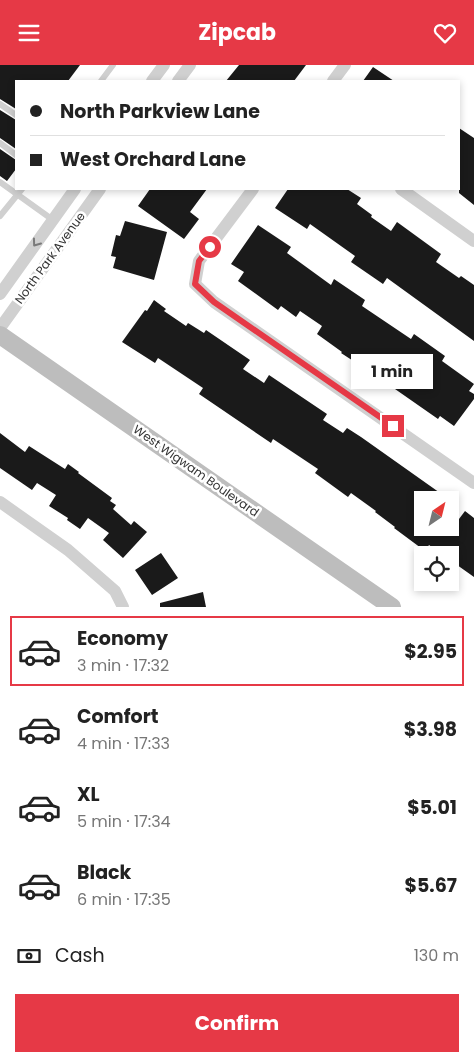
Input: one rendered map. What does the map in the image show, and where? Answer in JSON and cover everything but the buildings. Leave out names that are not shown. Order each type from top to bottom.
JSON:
[{"type":"street","points":[[153,80],[164,65]]},
{"type":"street","points":[[179,80],[190,65]]},
{"type":"street","points":[[334,80],[345,65]]},
{"type":"street","name":"North Park Avenue","points":[[0,293],[74,190]]},
{"type":"street","name":"North Park Avenue","points":[[0,328],[99,190]]},
{"type":"street","points":[[252,190],[199,261],[195,284],[214,302],[474,483]]},
{"type":"street","points":[[402,190],[474,241]]},
{"type":"street","name":"West Wigwam Boulevard","points":[[0,335],[392,607]]},
{"type":"street","points":[[0,502],[68,550],[115,591],[123,607]]},
{"type":"lane","points":[[102,80],[113,65]]},
{"type":"lane","points":[[0,103],[15,114]]},
{"type":"lane","points":[[0,143],[15,154]]},
{"type":"lane","points":[[0,182],[15,189]]},
{"type":"lane","points":[[0,215],[20,191],[53,220]]},
{"type":"route","points":[[210,247],[199,261],[195,284],[214,302],[393,426]]}]
